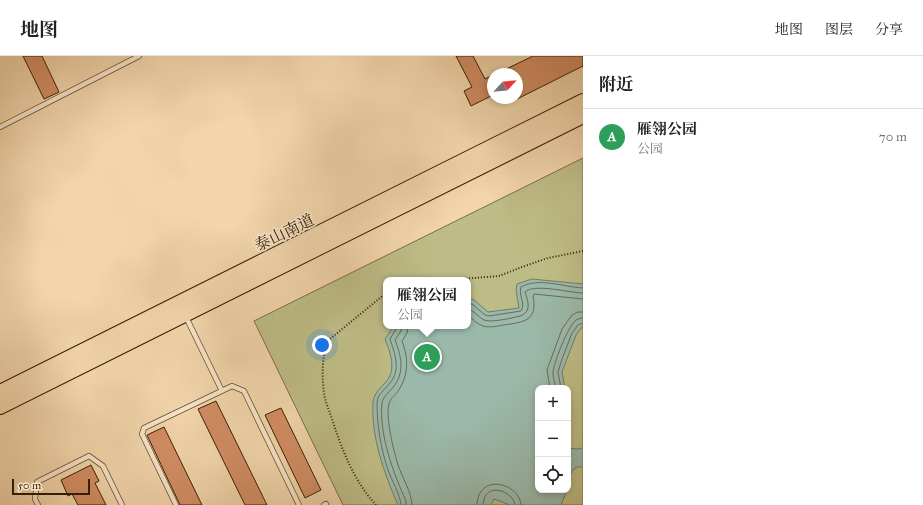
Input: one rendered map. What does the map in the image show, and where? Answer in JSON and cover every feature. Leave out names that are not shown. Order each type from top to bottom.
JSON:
[{"type":"main road","name":"泰山南道","points":[[0,392],[583,101]]},
{"type":"main road","name":"泰山南道","points":[[0,407],[583,116]]},
{"type":"lane","points":[[0,127],[138,56]]},
{"type":"lane","points":[[185,314],[222,391]]},
{"type":"lane","points":[[176,505],[142,434],[144,428],[232,386],[244,391],[300,505]]},
{"type":"lane","points":[[38,505],[35,499],[37,482],[89,456],[103,466],[122,505]]},
{"type":"path","points":[[471,278],[499,276],[548,258],[583,251]]},
{"type":"path","points":[[376,505],[361,485],[342,449],[324,394],[323,361],[325,348],[330,339],[383,295]]},
{"type":"shaded area","points":[[583,158],[583,505],[343,505],[254,321]]},
{"type":"water","points":[[532,279],[583,284],[583,326],[576,335],[562,372],[564,385],[535,385],[535,493],[566,493],[561,505],[510,505],[494,499],[491,505],[398,505],[383,468],[374,428],[373,402],[378,390],[389,377],[392,366],[392,360],[385,339],[392,329],[471,329],[471,299],[473,299],[488,312],[519,308],[516,290],[517,284]]},
{"type":"water","points":[[571,448],[583,448],[583,467],[576,468],[571,474]]},
{"type":"building","points":[[23,56],[42,56],[59,92],[44,99]]},
{"type":"building","points":[[456,56],[473,56],[485,79],[487,78],[487,98],[471,106],[464,91],[472,87]]},
{"type":"building","points":[[533,56],[583,56],[583,66],[523,96],[523,68],[508,68]]},
{"type":"building","points":[[216,401],[267,505],[245,505],[198,409]]},
{"type":"building","points":[[281,408],[321,490],[305,498],[265,415]]},
{"type":"building","points":[[164,427],[202,505],[180,505],[147,435]]},
{"type":"building","points":[[91,465],[99,481],[95,483],[106,505],[78,505],[72,494],[68,496],[61,480]]},
{"type":"place","name":"雁翎公园","points":[[427,357]]}]
